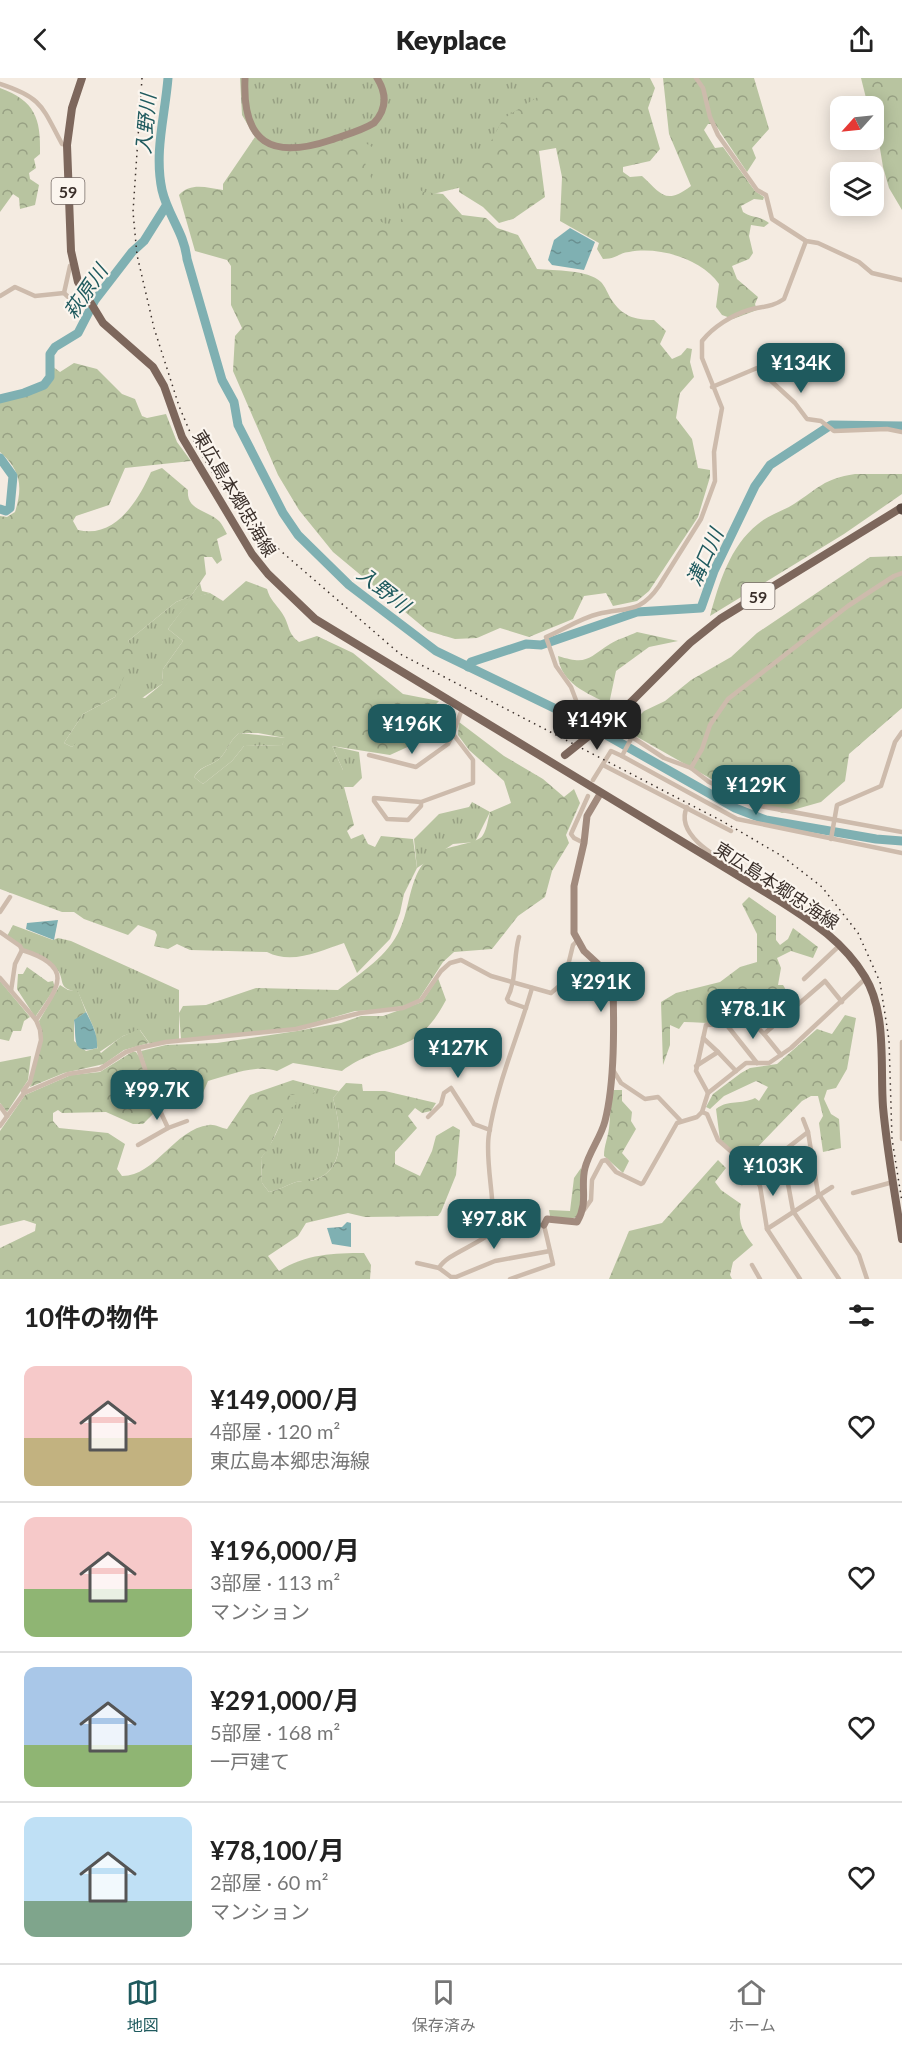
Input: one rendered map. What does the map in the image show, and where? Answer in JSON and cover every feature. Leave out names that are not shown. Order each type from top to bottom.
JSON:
[{"type":"main road","name":"東広島本郷忠海線","points":[[82,78],[72,108],[67,145],[73,265],[89,303],[103,323],[153,367],[164,386],[182,436],[192,455],[252,554],[268,574],[315,619],[557,768],[750,883],[826,932],[840,945],[866,978],[874,1000],[879,1031],[884,1107],[902,1239]]},
{"type":"main road","name":"59","points":[[557,768],[565,755],[630,703],[690,643],[720,619],[902,509]]},
{"type":"street","points":[[245,78],[245,108],[254,130],[274,146],[298,149],[374,123],[382,112],[385,95],[377,78]]},
{"type":"street","points":[[696,78],[706,96],[712,125],[756,190],[766,195],[772,219],[806,241],[818,243],[859,262],[872,273],[902,280]]},
{"type":"street","points":[[0,84],[23,91],[35,99],[62,144],[67,145]]},
{"type":"street","points":[[806,241],[784,299],[765,309],[749,310],[715,327],[702,340],[702,358],[722,408],[714,452],[715,481],[701,519],[653,596],[634,609],[590,617],[546,637],[556,666],[572,687],[579,708],[585,714],[632,738],[664,758],[691,768],[709,782],[760,806],[902,832]]},
{"type":"street","points":[[64,293],[70,266],[73,265]]},
{"type":"street","points":[[0,296],[15,287],[35,296],[64,293],[79,307],[89,303]]},
{"type":"street","points":[[712,387],[757,368],[795,403],[807,418],[821,421],[834,431],[887,429],[902,432]]},
{"type":"street","points":[[691,768],[702,749],[710,725],[728,699],[848,606],[902,573]]},
{"type":"street","points":[[369,755],[416,767],[448,744],[462,709]]},
{"type":"street","points":[[831,839],[837,805],[881,786],[895,742],[902,732]]},
{"type":"street","points":[[421,802],[421,806],[408,820],[387,819],[374,798],[421,802],[473,783],[473,760],[453,734]]},
{"type":"street","points":[[623,754],[632,738]]},
{"type":"street","points":[[593,780],[611,751],[623,754],[738,819],[902,853]]},
{"type":"street","points":[[603,765],[731,831]]},
{"type":"street","points":[[584,1210],[584,1170],[605,1123],[614,1039],[613,983],[610,975],[577,941],[574,933],[574,886],[584,843],[587,816],[600,794]]},
{"type":"street","points":[[584,843],[571,834],[588,796]]},
{"type":"street","points":[[687,807],[685,822],[692,839],[752,878],[750,883]]},
{"type":"street","points":[[0,912],[10,897]]},
{"type":"street","points":[[0,932],[20,946],[22,950],[40,956],[51,963],[58,983],[56,991],[36,1020]]},
{"type":"street","points":[[519,937],[514,983],[507,999],[509,1002],[526,1008]]},
{"type":"street","points":[[24,1093],[68,1074],[100,1069],[126,1052],[138,1048],[166,1042],[296,1029],[360,1013],[403,1008],[421,1000],[441,971],[456,960],[461,960],[479,971],[551,993],[558,990],[564,982],[573,945],[577,941]]},
{"type":"street","points":[[804,978],[840,945]]},
{"type":"street","points":[[11,991],[15,964],[22,950]]},
{"type":"street","points":[[0,978],[36,1020],[40,1030],[40,1040],[30,1082],[0,1126]]},
{"type":"street","points":[[510,1279],[553,1264],[544,1225],[546,1219],[577,1222],[591,1200],[592,1180],[602,1161],[606,1160],[616,1172],[641,1184],[680,1120],[697,1117],[702,1112],[708,1093],[746,1063],[769,1062],[781,1055],[866,978]]},
{"type":"street","points":[[764,1034],[825,981],[842,1002]]},
{"type":"street","points":[[500,1224],[494,1216],[490,1130],[510,1051],[532,988]]},
{"type":"street","points":[[708,1093],[696,1071],[706,1025],[753,1023],[781,1055]]},
{"type":"street","points":[[726,1024],[757,1063]]},
{"type":"street","points":[[703,1038],[736,1071]]},
{"type":"street","points":[[902,1041],[902,1139]]},
{"type":"street","points":[[138,1048],[168,1128]]},
{"type":"street","points":[[696,1066],[718,1052]]},
{"type":"street","points":[[611,1069],[614,1070],[621,1083],[645,1099],[658,1097],[680,1120]]},
{"type":"street","points":[[428,1117],[441,1104],[444,1093],[452,1088],[474,1124],[490,1130]]},
{"type":"street","points":[[0,1106],[7,1116]]},
{"type":"street","points":[[702,1112],[707,1114],[718,1140],[742,1161],[760,1186],[766,1229],[800,1279]]},
{"type":"street","points":[[803,1119],[808,1132],[818,1193],[859,1255],[867,1279]]},
{"type":"street","points":[[138,1145],[187,1120]]},
{"type":"street","points":[[742,1183],[808,1132]]},
{"type":"street","points":[[782,1151],[793,1211],[839,1279]]},
{"type":"street","points":[[853,1193],[893,1182]]},
{"type":"street","points":[[766,1229],[818,1193],[832,1187]]},
{"type":"street","points":[[439,1268],[445,1257],[474,1246],[500,1224],[544,1225]]},
{"type":"street","points":[[417,1263],[439,1268],[452,1277],[456,1277],[495,1261],[550,1251]]},
{"type":"street","points":[[752,1265],[760,1279]]},
{"type":"green space","points":[[240,78],[550,78],[557,98],[475,184],[416,198],[400,234],[378,228],[276,157],[255,137],[242,115]]},
{"type":"green space","points":[[535,78],[650,78],[655,88],[648,108],[660,149],[650,161],[623,167],[623,172],[630,177],[642,176],[659,192],[669,196],[691,186],[669,134],[663,78],[754,78],[769,129],[752,148],[756,158],[747,172],[715,124],[708,124],[704,130],[715,148],[723,147],[755,191],[764,197],[763,200],[754,199],[741,206],[746,214],[769,223],[764,227],[751,225],[749,236],[753,253],[749,259],[732,266],[737,279],[758,297],[755,304],[757,310],[733,319],[722,315],[716,307],[719,284],[702,268],[679,256],[641,251],[603,259],[597,249],[599,243],[560,221],[562,177],[556,148],[539,151],[545,197],[513,219],[499,223],[483,207],[459,192],[460,179],[477,167],[503,119],[544,93]]},
{"type":"green space","points":[[861,78],[902,78],[902,210],[889,188],[880,150],[884,150],[884,96],[866,96]]},
{"type":"green space","points":[[0,88],[21,99],[34,112],[39,130],[40,154],[34,159],[36,168],[29,173],[30,179],[39,185],[35,205],[20,209],[19,198],[13,194],[0,212]]},
{"type":"green space","points":[[352,135],[377,150],[363,158],[372,180],[378,220],[391,227],[398,224],[407,211],[402,200],[412,184],[423,192],[443,194],[462,215],[486,218],[497,228],[518,235],[537,269],[579,273],[595,278],[602,284],[615,305],[624,313],[635,318],[654,320],[666,331],[660,344],[672,359],[681,355],[687,348],[692,349],[690,362],[694,377],[680,393],[676,418],[692,439],[698,468],[710,470],[710,477],[698,517],[649,591],[637,601],[613,606],[606,593],[584,596],[573,619],[529,637],[500,628],[477,638],[455,639],[428,631],[333,552],[299,510],[278,475],[233,371],[235,336],[242,328],[231,305],[231,266],[227,260],[195,251],[179,195],[194,187],[223,190],[223,184],[255,137],[280,150],[291,152],[314,148]]},
{"type":"green space","points":[[74,363],[97,369],[122,394],[135,399],[142,416],[147,418],[166,414],[177,442],[191,461],[125,468],[109,505],[76,516],[73,521],[78,530],[103,529],[114,523],[132,505],[151,472],[162,468],[188,490],[190,502],[219,521],[227,534],[217,539],[222,560],[217,564],[212,557],[204,557],[206,574],[191,596],[176,602],[128,641],[135,652],[115,697],[83,714],[64,743],[72,747],[131,695],[145,698],[162,684],[163,669],[183,641],[168,629],[191,598],[210,593],[223,601],[246,581],[267,589],[271,599],[285,617],[290,632],[299,642],[317,636],[353,653],[403,694],[439,701],[413,729],[414,744],[390,755],[332,746],[343,770],[344,787],[354,825],[347,831],[351,839],[363,834],[368,844],[375,847],[381,836],[413,839],[417,868],[404,894],[400,913],[390,939],[357,973],[344,943],[296,957],[277,956],[267,952],[190,950],[177,944],[168,949],[154,946],[157,935],[155,931],[138,925],[128,935],[84,919],[74,912],[62,912],[0,889],[0,516],[7,517],[15,512],[19,487],[16,472],[0,452],[0,400],[45,386],[51,377],[52,366],[60,372]],"holes":[[[239,733],[258,733],[285,738],[282,745],[244,746],[232,761],[203,784],[194,777],[196,773],[221,757]]]},
{"type":"green space","points":[[855,474],[902,474],[902,494],[844,534],[710,616],[727,566],[748,533],[762,521],[794,504],[822,485]]},
{"type":"green space","points":[[902,556],[902,708],[849,754],[845,781],[821,802],[782,813],[736,793],[632,734],[632,723],[644,711],[665,701],[691,680],[731,657],[757,633],[870,557]]},
{"type":"green space","points":[[200,583],[202,591],[210,593],[191,599],[168,629],[183,641],[163,669],[162,684],[72,747],[64,743],[83,714],[115,697],[131,648],[128,641],[176,602],[191,596]]},
{"type":"green space","points":[[637,632],[678,641],[649,647],[616,671],[609,704],[576,686],[564,674],[558,656],[575,660],[586,659],[613,642]]},
{"type":"green space","points":[[459,722],[504,756],[543,779],[564,797],[574,789],[580,803],[566,835],[569,843],[552,871],[545,897],[518,916],[492,949],[454,952],[443,962],[419,999],[413,1004],[382,1010],[355,1011],[296,1028],[181,1039],[179,1013],[183,1006],[206,1005],[256,988],[338,990],[381,956],[400,929],[416,876],[426,860],[440,851],[479,839],[486,830],[490,812],[511,803],[504,781],[469,750],[458,735]]},
{"type":"green space","points":[[239,733],[286,738],[282,745],[244,746],[232,761],[203,784],[194,777],[221,757]]},
{"type":"green space","points":[[332,746],[359,752],[362,778],[353,787],[343,787],[343,770]]},
{"type":"green space","points":[[472,802],[490,812],[475,842],[453,844],[417,868],[414,839],[439,814],[469,807]]},
{"type":"green space","points":[[749,897],[776,916],[776,940],[780,945],[788,939],[793,928],[818,947],[813,958],[791,951],[777,958],[781,968],[778,985],[783,985],[786,990],[764,1014],[756,1018],[736,1023],[684,1022],[679,1029],[670,1025],[670,1045],[663,1065],[661,1002],[676,993],[720,982],[740,967],[757,962],[757,934],[742,904]]},
{"type":"green space","points":[[13,925],[53,940],[58,938],[71,941],[179,990],[179,1042],[150,1044],[140,1030],[123,1036],[98,1053],[95,1031],[78,992],[64,986],[60,973],[46,959],[22,950],[20,946],[6,938]]},
{"type":"green space","points":[[27,967],[48,982],[53,981],[55,988],[35,1017],[17,989],[18,974],[23,974]]},
{"type":"green space","points":[[438,978],[446,1000],[422,1032],[411,1041],[358,1061],[342,1071],[293,1063],[277,1071],[260,1069],[234,1073],[208,1081],[196,1109],[162,1106],[155,1096],[141,1051],[166,1045],[217,1043],[297,1031],[341,1023],[361,1016],[383,1016],[422,1002]]},
{"type":"green space","points":[[0,981],[30,1017],[24,1021],[21,1031],[13,1031],[9,1041],[0,1039]]},
{"type":"green space","points":[[60,985],[68,990],[78,991],[86,1012],[74,1021],[74,1041],[86,1051],[97,1048],[101,1053],[121,1037],[139,1029],[149,1043],[124,1050],[104,1064],[64,1073],[30,1087],[42,1040],[39,1021]]},
{"type":"green space","points":[[845,1015],[856,1018],[847,1069],[836,1088],[827,1090],[824,1099],[831,1114],[839,1119],[841,1148],[823,1152],[819,1123],[823,1116],[818,1096],[811,1096],[802,1101],[749,1156],[741,1159],[720,1140],[716,1109],[726,1104],[755,1098],[759,1101],[768,1087],[756,1081],[724,1096],[710,1109],[706,1107],[713,1094],[750,1068],[777,1064],[817,1029],[832,1034]]},
{"type":"green space","points":[[132,1052],[136,1052],[140,1058],[156,1111],[143,1124],[133,1124],[106,1112],[62,1113],[58,1110],[53,1113],[53,1121],[59,1128],[108,1133],[125,1144],[117,1169],[122,1176],[145,1169],[185,1135],[197,1128],[211,1125],[227,1129],[250,1095],[293,1080],[311,1085],[315,1092],[309,1095],[289,1095],[297,1104],[286,1111],[269,1148],[261,1158],[262,1183],[269,1192],[296,1182],[314,1180],[333,1166],[337,1156],[339,1132],[333,1098],[346,1083],[362,1084],[363,1091],[385,1091],[436,1103],[431,1111],[422,1113],[415,1108],[408,1116],[417,1128],[395,1152],[395,1164],[420,1176],[432,1151],[436,1136],[453,1126],[460,1130],[456,1175],[441,1212],[438,1216],[365,1217],[348,1213],[306,1223],[298,1236],[268,1256],[279,1271],[310,1258],[331,1254],[364,1253],[371,1265],[370,1279],[0,1279],[0,1248],[35,1231],[36,1224],[24,1220],[0,1226],[0,1131],[25,1095],[71,1075],[100,1072]]},
{"type":"green space","points":[[31,1056],[28,1080],[7,1112],[0,1103],[0,1062]]},
{"type":"green space","points":[[311,1085],[339,1091],[333,1098],[339,1132],[337,1156],[333,1166],[314,1180],[296,1182],[269,1192],[262,1183],[261,1158],[279,1128],[288,1095],[315,1092]]},
{"type":"green space","points":[[614,1090],[622,1090],[622,1101],[632,1112],[631,1121],[636,1129],[622,1153],[629,1161],[623,1173],[604,1156]]},
{"type":"green space","points":[[718,1160],[726,1168],[715,1182],[721,1190],[741,1204],[742,1226],[753,1245],[733,1262],[730,1275],[732,1279],[609,1279],[629,1231],[662,1223]]},
{"type":"green space","points":[[581,1168],[583,1198],[577,1217],[568,1219],[550,1216],[549,1210],[570,1211],[574,1178]]},
{"type":"water","points":[[570,228],[595,242],[584,270],[552,265],[548,260],[554,240]]},
{"type":"water","points":[[58,920],[54,940],[26,929],[27,923]]},
{"type":"water","points":[[86,1012],[96,1034],[97,1043],[97,1048],[88,1050],[82,1049],[76,1043],[74,1020]]},
{"type":"water","points":[[347,1222],[351,1223],[351,1247],[332,1244],[327,1228],[342,1227]]},
{"type":"waterway","name":"入野川","points":[[168,78],[159,162],[162,190],[183,240],[222,380],[234,402],[238,425],[283,513],[298,535],[349,585],[436,651],[587,724],[735,808],[766,820],[876,839],[902,841]]},
{"type":"waterway","name":"萩原川","points":[[0,399],[44,385],[50,377],[50,354],[55,347],[78,333],[95,300],[132,252],[144,241],[166,206]]},
{"type":"waterway","name":"溝口川","points":[[468,667],[471,662],[526,644],[541,645],[637,612],[701,608],[714,571],[755,486],[770,465],[831,425],[902,426]]},
{"type":"waterway","name":"萩原川","points":[[0,458],[13,476],[10,508],[6,511],[0,509]]},
{"type":"railway","points":[[142,78],[133,212],[137,255],[154,328],[179,406],[195,444],[217,480],[260,533],[400,654],[722,821],[782,856],[822,887],[858,933],[880,982],[889,1040],[892,1139],[902,1202]]}]
